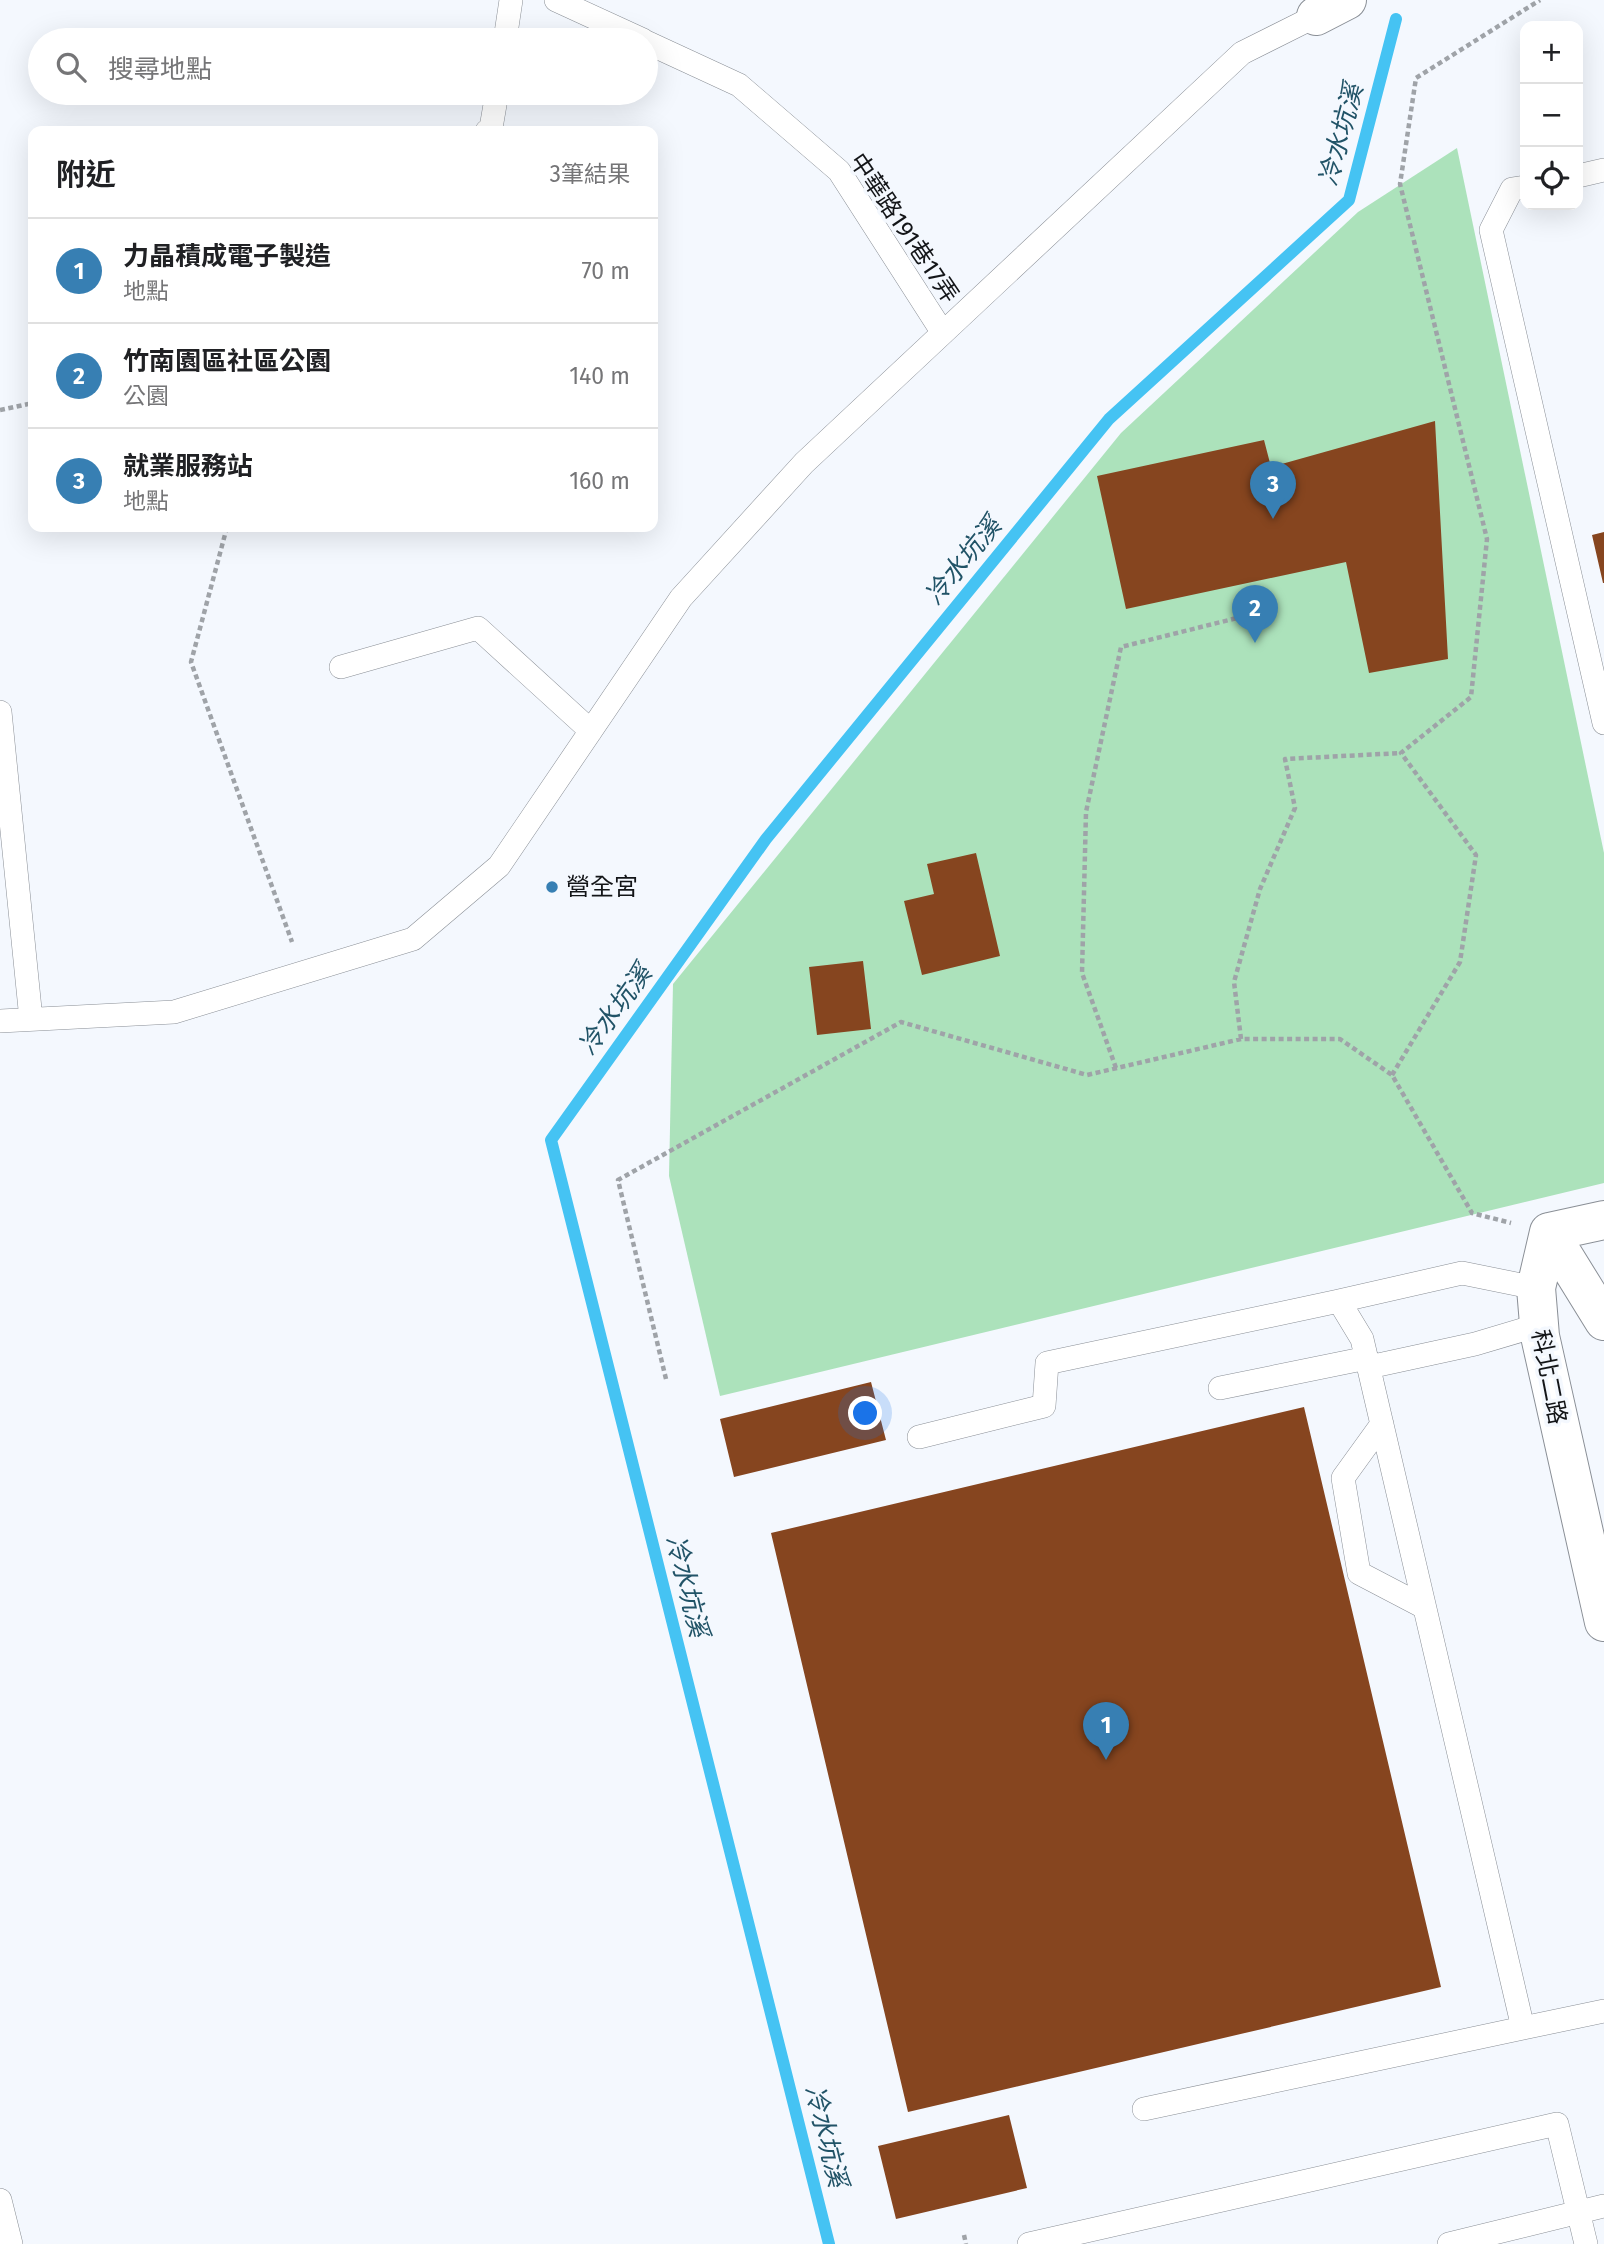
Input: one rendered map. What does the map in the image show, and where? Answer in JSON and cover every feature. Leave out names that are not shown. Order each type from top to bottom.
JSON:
[{"type":"street","points":[[1604,1220],[1549,1232],[1604,1321]]},
{"type":"street","name":"科北二路","points":[[1549,1232],[1536,1288],[1539,1325],[1548,1384],[1604,1622]]},
{"type":"lane","points":[[506,28],[510,0]]},
{"type":"lane","name":"中華路191巷17弄","points":[[556,0],[616,28]]},
{"type":"lane","points":[[0,1021],[174,1012],[413,939],[499,866],[681,598],[804,463],[1242,53],[1332,8]]},
{"type":"lane","name":"中華路191巷17弄","points":[[658,47],[739,85],[839,171],[943,333]]},
{"type":"lane","points":[[491,126],[495,105]]},
{"type":"lane","points":[[1583,175],[1604,170]]},
{"type":"lane","points":[[1520,188],[1512,190],[1491,230],[1604,723]]},
{"type":"lane","points":[[341,667],[478,628],[591,731]]},
{"type":"lane","points":[[0,712],[31,1019]]},
{"type":"lane","points":[[919,1437],[1044,1406],[1048,1363],[1462,1273],[1536,1288]]},
{"type":"lane","points":[[1339,1301],[1362,1339],[1368,1362],[1523,2028]]},
{"type":"lane","points":[[1220,1388],[1475,1344],[1539,1325]]},
{"type":"lane","points":[[1382,1424],[1343,1478],[1359,1573],[1424,1607]]},
{"type":"lane","points":[[1144,2109],[1604,2011]]},
{"type":"lane","points":[[1029,2244],[1557,2124],[1586,2244]]},
{"type":"lane","points":[[0,2200],[11,2244]]},
{"type":"lane","points":[[1449,2244],[1604,2206]]},
{"type":"path","points":[[1241,1039],[1234,982],[1260,889],[1295,808],[1285,759],[1401,753],[1471,697],[1487,539],[1400,184],[1416,78],[1540,0]]},
{"type":"path","points":[[0,410],[28,405]]},
{"type":"path","points":[[226,532],[191,662],[303,972]]},
{"type":"path","points":[[1116,1068],[1083,973],[1086,812],[1121,647],[1261,612]]},
{"type":"path","points":[[1392,1075],[1460,962],[1476,855],[1401,753]]},
{"type":"path","points":[[666,1379],[618,1180],[901,1023],[1087,1075],[1241,1039],[1340,1039],[1392,1075],[1472,1213],[1549,1232]]},
{"type":"path","points":[[964,2235],[966,2244]]},
{"type":"green space","points":[[1457,148],[1604,853],[1604,1183],[720,1396],[669,1176],[673,984],[1121,433],[1358,212]]},
{"type":"building","points":[[1435,421],[1448,659],[1369,673],[1346,562],[1126,609],[1097,476],[1264,440],[1271,467]]},
{"type":"building","points":[[1604,532],[1604,583],[1603,583],[1592,535]]},
{"type":"building","points":[[976,853],[1000,956],[922,975],[904,901],[934,894],[927,864]]},
{"type":"building","points":[[863,961],[871,1029],[817,1035],[809,967]]},
{"type":"building","points":[[871,1382],[886,1440],[734,1477],[720,1419]]},
{"type":"building","points":[[1304,1407],[1441,1987],[908,2112],[771,1533]]},
{"type":"building","points":[[1009,2115],[1027,2188],[896,2219],[878,2146]]},
{"type":"waterway","name":"冷水坑溪","points":[[829,2244],[551,1140],[766,839],[1109,419],[1349,200],[1396,19]]},
{"type":"place","name":"就業服務站","points":[[1273,519]]},
{"type":"place","name":"竹南園區社區公園","points":[[1255,643]]},
{"type":"place","name":"營全宮","points":[[552,887]]},
{"type":"place","name":"力晶積成電子製造","points":[[1106,1760]]}]
